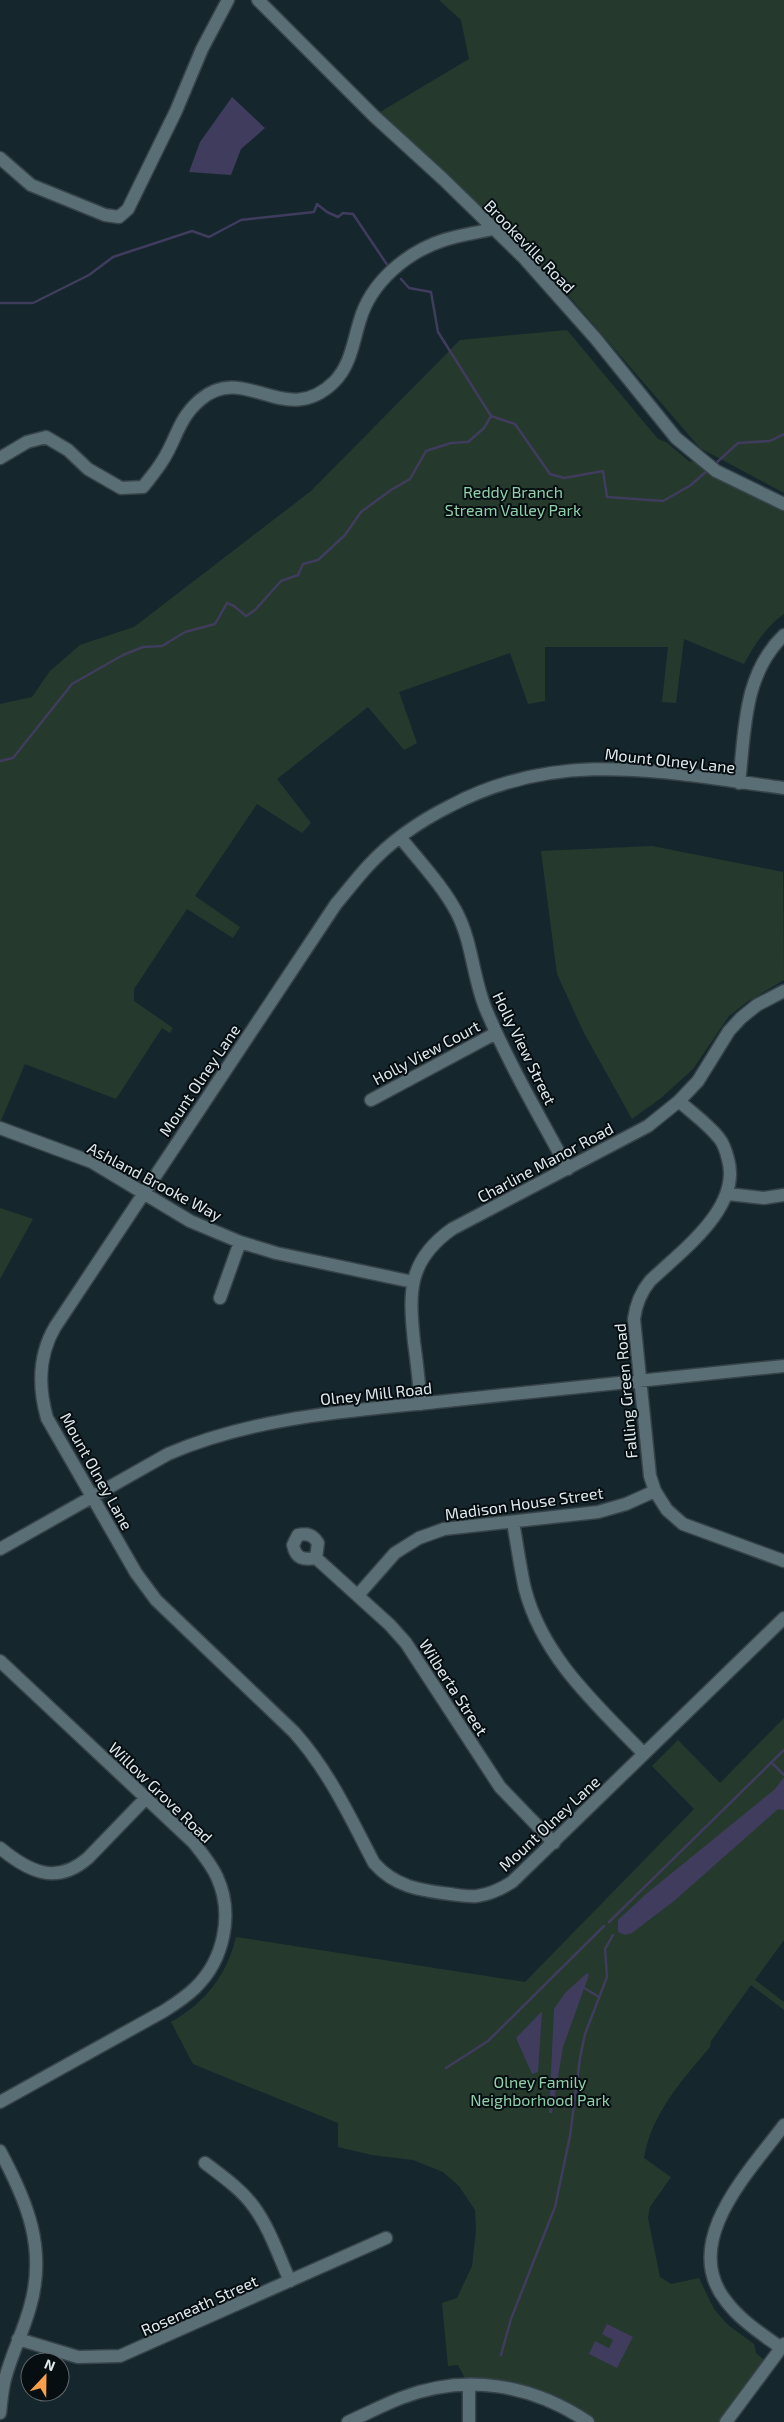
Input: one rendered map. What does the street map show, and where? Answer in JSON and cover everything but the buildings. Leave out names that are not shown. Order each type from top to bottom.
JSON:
[{"type":"street","points":[[0,158],[31,185],[105,215],[119,217],[128,209],[176,111],[202,49],[228,0]]},
{"type":"street","name":"Brookeville Road","points":[[258,0],[374,116],[443,179],[492,229],[524,258],[596,339],[670,432],[716,471],[784,504]]},
{"type":"street","points":[[0,458],[27,442],[46,437],[68,450],[88,468],[121,488],[143,487],[164,459],[178,427],[200,399],[212,391],[237,387],[285,400],[311,396],[334,383],[348,363],[364,305],[382,280],[398,266],[422,251],[444,241],[492,229]]},
{"type":"street","points":[[739,783],[748,702],[753,684],[764,660],[784,635]]},
{"type":"street","name":"Mount Olney Lane","points":[[784,788],[628,769],[583,769],[546,772],[508,782],[466,797],[430,816],[400,837],[368,865],[336,904],[48,1339],[40,1374],[42,1401],[47,1418],[136,1573],[156,1600],[294,1732],[314,1754],[332,1782],[374,1864],[400,1884],[415,1889],[475,1897],[497,1891],[512,1882],[784,1618]]},
{"type":"street","name":"Holly View Street","points":[[400,837],[445,894],[457,914],[465,933],[480,996],[496,1033],[568,1168]]},
{"type":"street","name":"Charline Manor Road","points":[[421,1404],[410,1304],[413,1282],[427,1253],[443,1236],[648,1126],[679,1101],[698,1081],[729,1031],[741,1018],[757,1005],[784,991]]},
{"type":"street","name":"Holly View Court","points":[[371,1100],[496,1033]]},
{"type":"street","name":"Falling Green Road","points":[[679,1101],[719,1137],[731,1168],[728,1194],[713,1219],[642,1291],[636,1304],[634,1319],[650,1476],[655,1492],[667,1510],[683,1524],[784,1561]]},
{"type":"street","name":"Ashland Brooke Way","points":[[0,1128],[92,1162],[190,1221],[240,1242],[276,1253],[413,1282]]},
{"type":"street","points":[[728,1194],[764,1198],[784,1195]]},
{"type":"street","points":[[220,1298],[240,1242]]},
{"type":"street","name":"Olney Mill Road","points":[[0,1549],[168,1454],[195,1442],[241,1429],[292,1418],[784,1366]]},
{"type":"street","name":"Madison House Street","points":[[358,1595],[396,1554],[420,1538],[444,1529],[598,1512],[626,1504],[655,1492]]},
{"type":"street","points":[[513,1522],[526,1589],[535,1616],[547,1642],[574,1682],[644,1754]]},
{"type":"street","name":"Wilberta Street","points":[[316,1558],[358,1595],[406,1644],[500,1787],[554,1843]]},
{"type":"street","name":"Willow Grove Road","points":[[0,1661],[193,1842],[210,1864],[218,1879],[222,1891],[226,1918],[221,1946],[213,1966],[196,1987],[164,2011],[0,2102]]},
{"type":"street","points":[[0,1848],[20,1865],[36,1872],[66,1871],[81,1864],[88,1858],[146,1798]]},
{"type":"street","points":[[726,2422],[782,2346],[748,2323],[726,2302],[714,2281],[710,2258],[717,2220],[784,2125]]},
{"type":"street","points":[[0,2151],[21,2190],[34,2232],[34,2284],[30,2307],[4,2383],[0,2413]]},
{"type":"street","points":[[205,2162],[237,2188],[254,2206],[263,2220],[290,2282]]},
{"type":"street","name":"Roseneath Street","points":[[18,2339],[78,2357],[120,2356],[386,2238]]},
{"type":"street","points":[[348,2422],[402,2398],[437,2389],[490,2385],[527,2391],[556,2403],[588,2422]]},
{"type":"street","points":[[469,2386],[469,2422]]},
{"type":"green space","points":[[439,0],[784,0],[784,493],[700,448],[549,273],[380,112],[469,59],[461,20]]},
{"type":"green space","name":"Reddy Branch Stream Valley Park","points":[[567,330],[658,439],[666,442],[690,462],[697,459],[784,506],[784,614],[761,637],[744,664],[684,639],[676,703],[662,702],[668,647],[545,647],[545,701],[528,704],[510,653],[399,692],[417,743],[404,750],[368,707],[277,779],[311,823],[302,833],[257,804],[195,896],[240,927],[233,938],[187,909],[134,989],[134,1001],[173,1028],[170,1033],[162,1028],[116,1099],[25,1064],[0,1123],[0,704],[32,697],[50,671],[80,645],[134,627],[311,491],[460,340]]},
{"type":"green space","points":[[652,846],[783,872],[784,980],[747,1002],[729,1016],[693,1069],[661,1098],[632,1119],[584,1033],[557,974],[541,851]]},
{"type":"green space","points":[[0,1208],[33,1219],[0,1279]]},
{"type":"green space","name":"Olney Family Neighborhood Park","points":[[784,1718],[784,1940],[755,1980],[784,2002],[784,2010],[751,1985],[711,2041],[710,2047],[669,2098],[653,2127],[644,2158],[671,2177],[650,2207],[648,2218],[660,2277],[671,2284],[699,2278],[714,2309],[728,2325],[754,2344],[756,2353],[769,2364],[726,2422],[588,2422],[556,2403],[469,2386],[458,2365],[448,2366],[442,2303],[457,2298],[472,2266],[476,2230],[475,2210],[459,2186],[443,2172],[413,2160],[372,2155],[338,2147],[338,2123],[193,2064],[171,2022],[194,2006],[213,1987],[227,1964],[236,1937],[525,1982],[694,1809],[652,1766],[678,1740],[720,1783]]},
{"type":"shaded area","points":[[232,97],[265,128],[241,149],[231,175],[189,172],[200,142]]},
{"type":"shaded area","points":[[784,1777],[784,1810],[778,1809],[674,1901],[632,1933],[625,1935],[618,1932],[618,1920],[646,1894],[775,1789]]},
{"type":"shaded area","points":[[587,1973],[589,1975],[563,2047],[552,2113],[549,2113],[554,2009],[565,1993]]},
{"type":"shaded area","points":[[542,2011],[538,2072],[532,2074],[516,2038]]},
{"type":"shaded area","points":[[607,2324],[633,2337],[617,2368],[589,2354],[595,2341],[609,2348],[613,2340],[602,2334]]},
{"type":"waterway","points":[[0,303],[33,303],[89,275],[113,257],[192,231],[209,237],[241,220],[314,212],[317,204],[327,212],[338,217],[343,213],[353,214],[388,266]]},
{"type":"waterway","points":[[401,279],[409,288],[431,292],[438,332],[491,416],[515,424],[550,474],[564,478],[603,471],[607,497],[663,501],[691,485],[709,469]]},
{"type":"waterway","points":[[0,761],[13,758],[72,684],[123,655],[143,647],[162,646],[185,632],[215,624],[227,603],[246,616],[255,610],[281,581],[298,575],[303,564],[318,560],[345,535],[361,512],[410,479],[426,451],[451,443],[468,442],[484,428],[491,416]]},
{"type":"waterway","points":[[715,464],[738,443],[770,441],[784,434]]},
{"type":"waterway","points":[[609,1922],[784,1750]]},
{"type":"waterway","points":[[771,1762],[784,1775]]},
{"type":"waterway","points":[[446,2068],[488,2041],[604,1926]]},
{"type":"waterway","points":[[501,2355],[511,2319],[555,2207],[570,2136],[585,2034],[607,1977],[605,1949],[613,1935]]},
{"type":"waterway","points":[[584,1988],[599,1997]]}]
